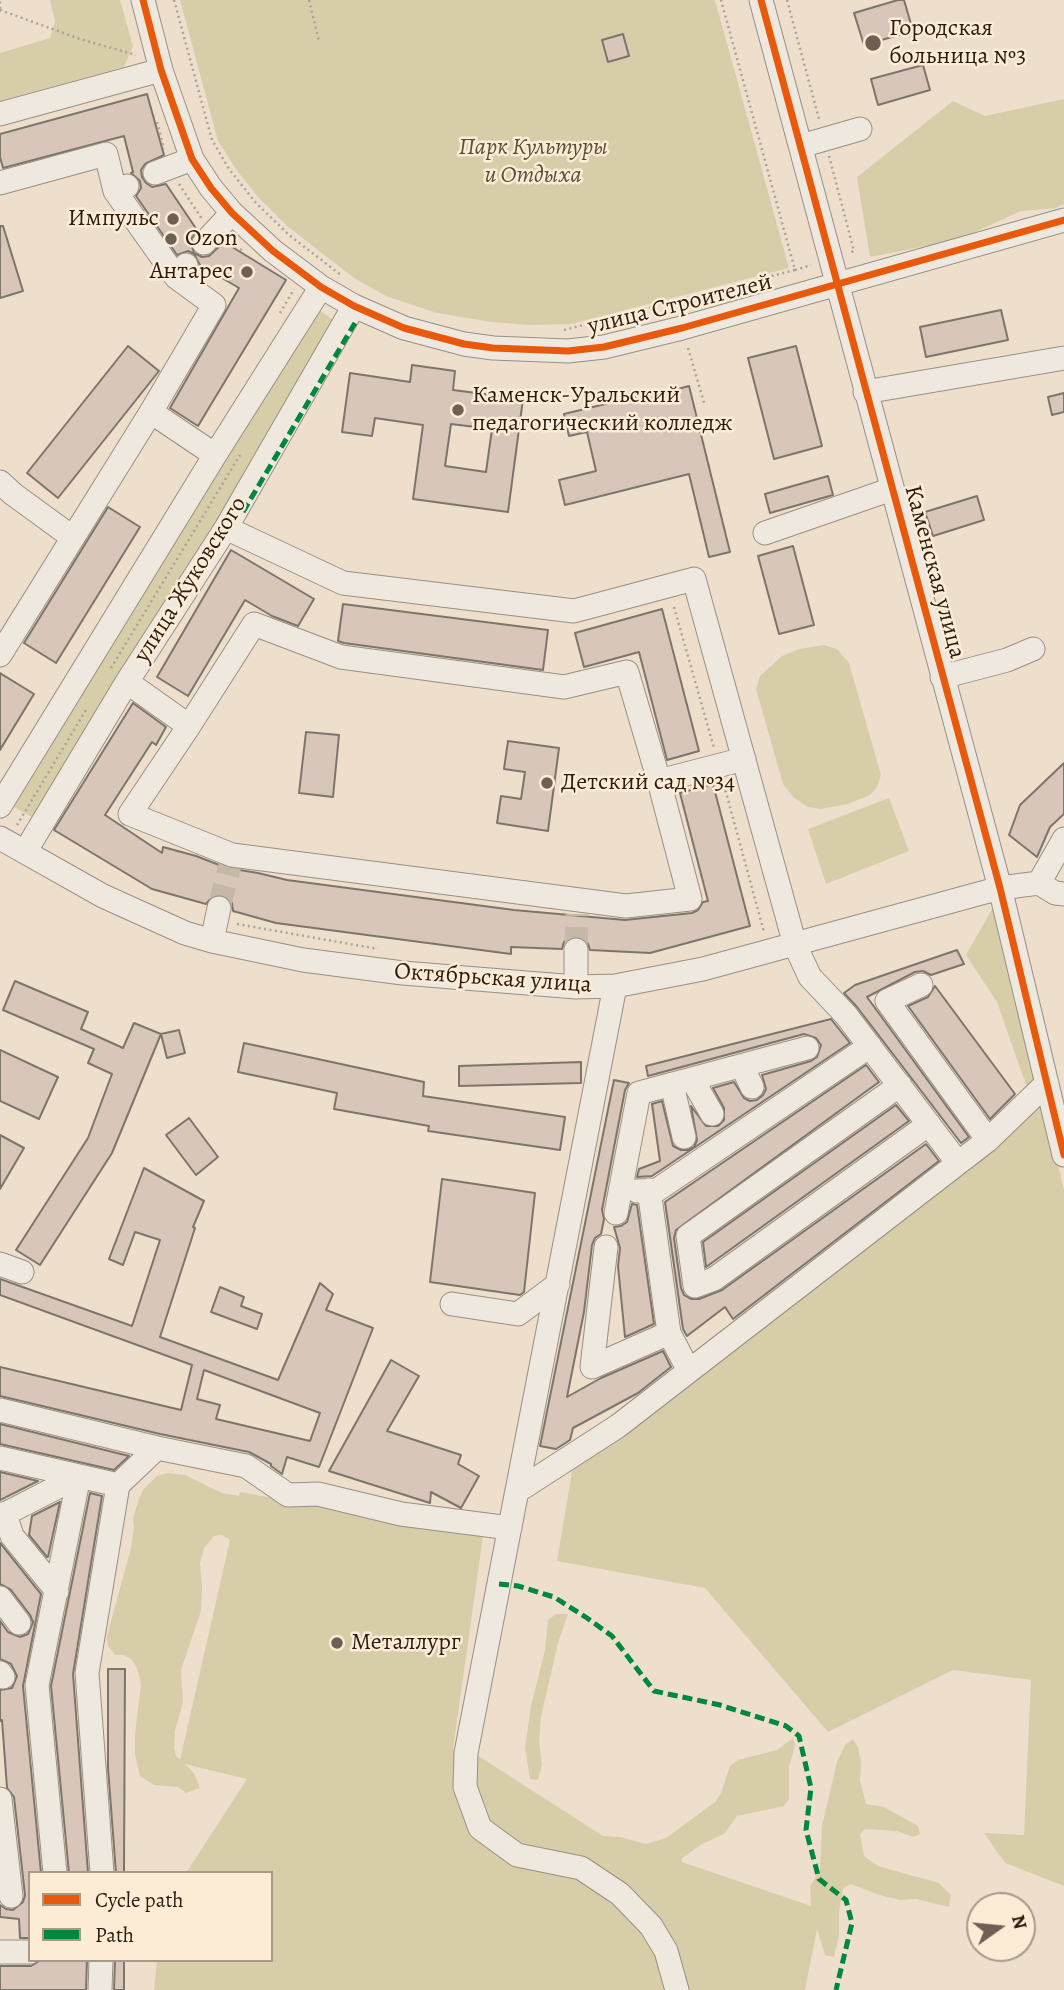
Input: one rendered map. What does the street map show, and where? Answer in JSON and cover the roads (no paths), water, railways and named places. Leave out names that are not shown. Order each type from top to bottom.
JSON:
[{"type":"street","name":"улица Строителей","points":[[143,0],[161,70],[192,159],[232,213],[273,251],[321,288],[404,328],[464,344],[568,351],[604,347],[682,328],[1064,220]]},
{"type":"street","name":"Каменская улица","points":[[761,0],[1000,888],[1064,1155]]},
{"type":"street","points":[[0,114],[161,70]]},
{"type":"street","points":[[801,146],[860,129]]},
{"type":"street","points":[[0,183],[106,154],[122,188],[181,271],[214,305],[0,655]]},
{"type":"street","points":[[155,173],[192,159]]},
{"type":"street","points":[[204,243],[232,213]]},
{"type":"street","name":"улица Жуковского","points":[[0,806],[215,455],[321,288]]},
{"type":"street","name":"улица Жуковского","points":[[25,852],[118,677],[226,528],[354,306]]},
{"type":"street","points":[[865,392],[1064,358]]},
{"type":"street","points":[[151,412],[215,455]]},
{"type":"street","points":[[0,482],[72,537]]},
{"type":"street","points":[[765,533],[891,489]]},
{"type":"street","points":[[226,528],[343,583],[574,611],[694,579],[795,945],[810,977],[846,1015],[958,1163]]},
{"type":"street","points":[[254,624],[341,657],[564,687],[627,672],[659,781],[690,899],[626,906],[577,907],[231,860],[130,814],[254,624]]},
{"type":"street","points":[[942,677],[1006,660],[1033,649]]},
{"type":"street","points":[[118,677],[189,726]]},
{"type":"street","points":[[659,781],[744,759]]},
{"type":"street","name":"Октябрьская улица","points":[[8,831],[25,852],[103,896],[185,933],[212,941],[303,960],[403,974],[576,987],[615,986],[703,969],[1000,888],[1039,883]]},
{"type":"street","points":[[1064,839],[1039,883],[1055,893],[1064,894]]},
{"type":"street","points":[[212,941],[219,908]]},
{"type":"street","points":[[576,950],[576,987]]},
{"type":"street","points":[[921,985],[887,1001],[988,1140]]},
{"type":"street","points":[[615,986],[466,1753],[465,1787],[480,1828],[517,1855],[582,1868],[620,1894],[651,1926],[666,1951],[677,1990]]},
{"type":"street","points":[[807,1048],[639,1093],[618,1202],[649,1190],[657,1190],[870,1046]]},
{"type":"street","points":[[742,1066],[752,1087]]},
{"type":"street","points":[[682,1082],[712,1114]]},
{"type":"street","points":[[682,1082],[684,1137]]},
{"type":"street","points":[[519,1490],[618,1426],[988,1140],[1047,1083]]},
{"type":"street","points":[[900,1085],[688,1237],[695,1286],[714,1279],[929,1124]]},
{"type":"street","points":[[649,1190],[669,1333],[689,1371]]},
{"type":"street","points":[[606,1247],[592,1367],[669,1333]]},
{"type":"street","points":[[0,1264],[22,1272]]},
{"type":"street","points":[[452,1304],[518,1314],[558,1284]]},
{"type":"street","points":[[0,1410],[157,1448],[246,1466],[288,1495],[318,1494],[401,1514],[510,1528]]},
{"type":"street","points":[[102,1871],[87,1672],[118,1485],[157,1448]]},
{"type":"street","points":[[0,1458],[118,1485]]},
{"type":"street","points":[[57,1591],[12,1536],[3,1514],[79,1476]]},
{"type":"street","points":[[55,1871],[37,1685],[79,1476]]},
{"type":"street","points":[[0,1598],[19,1623]]},
{"type":"street","points":[[0,1798],[14,1896]]},
{"type":"street","points":[[0,1952],[28,1952]]},
{"type":"street","points":[[100,1990],[101,1962]]},
{"type":"tunnel","points":[[219,908],[230,865]]},
{"type":"tunnel","points":[[576,950],[577,914]]},
{"type":"place","name":"Городская больница №3","points":[[873,43]]},
{"type":"place","name":"Импульс","points":[[173,219]]},
{"type":"place","name":"Ozon","points":[[171,239]]},
{"type":"place","name":"Антарес","points":[[247,272]]},
{"type":"place","name":"Каменск-Уральский педагогический колледж","points":[[458,410]]},
{"type":"place","name":"Детский сад №34","points":[[547,783]]},
{"type":"place","name":"Металлург","points":[[337,1643]]},
{"type":"park label","name":"Парк Культуры и Отдыха","points":[[533,162]]}]
